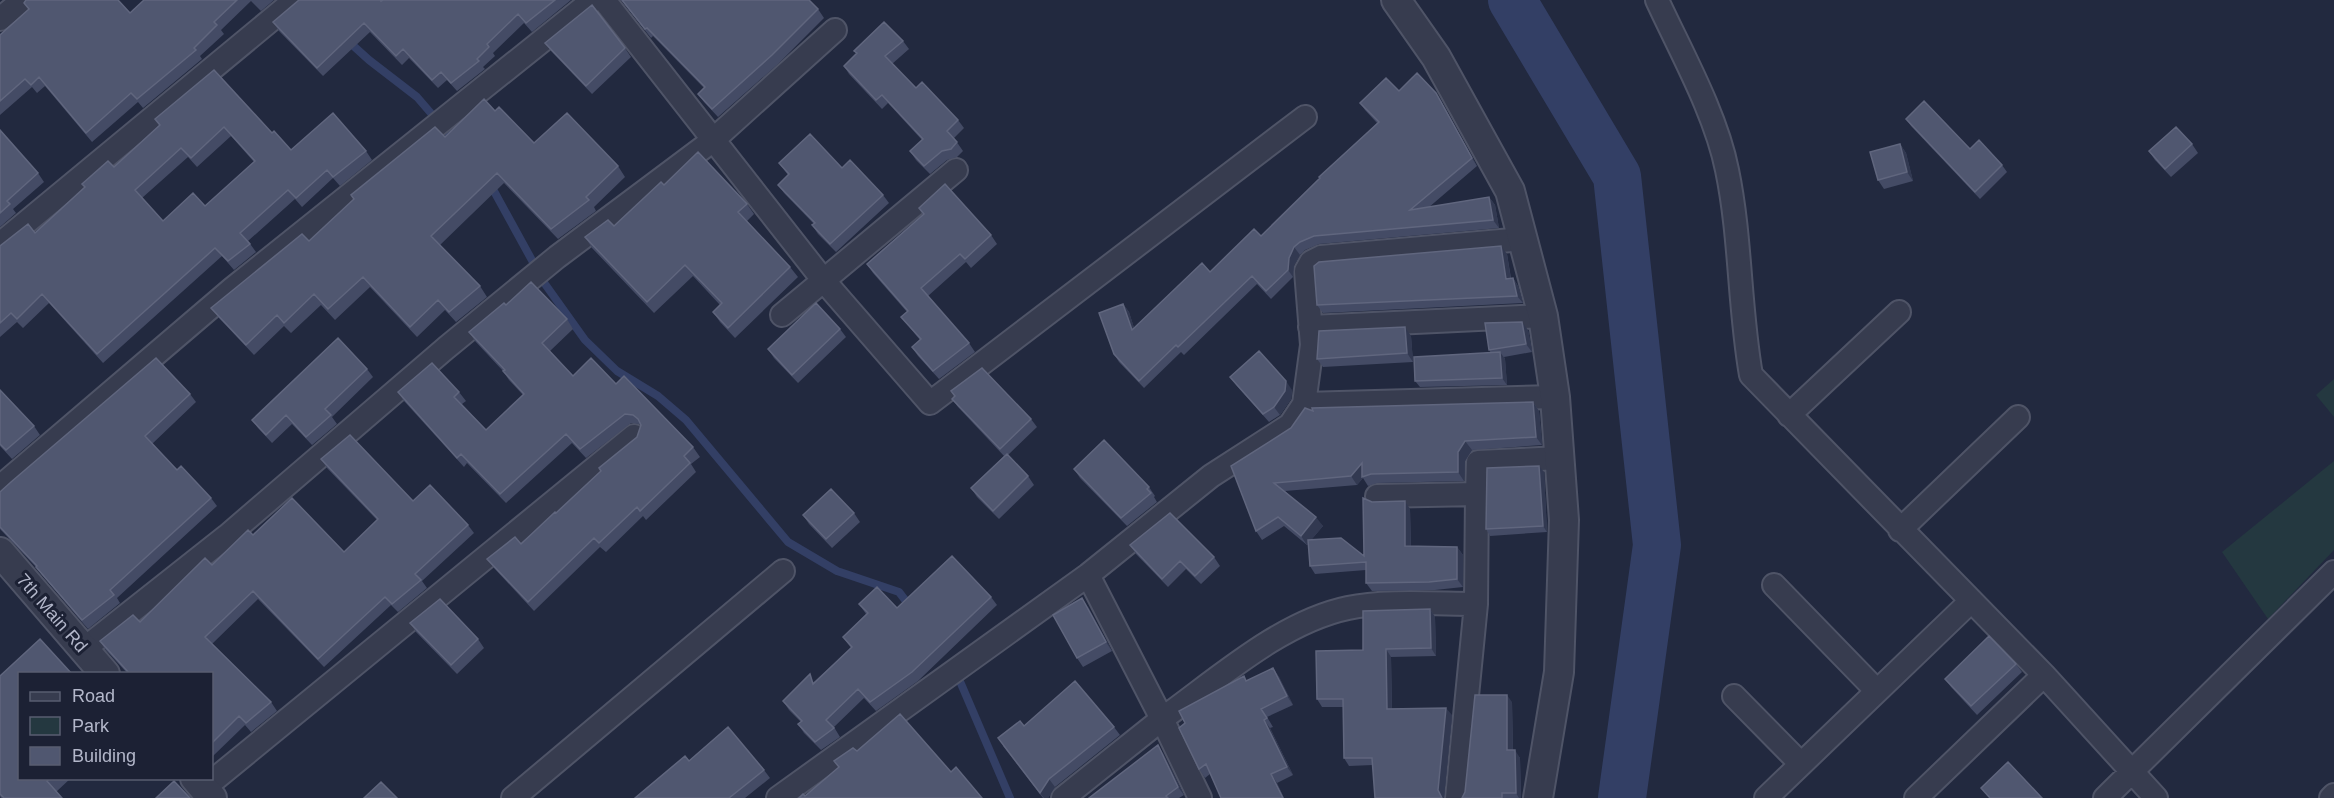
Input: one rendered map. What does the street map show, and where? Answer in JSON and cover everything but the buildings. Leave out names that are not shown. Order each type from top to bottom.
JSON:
[{"type":"street","points":[[0,19],[23,0]]},
{"type":"street","points":[[0,487],[232,289],[593,0]]},
{"type":"street","points":[[604,0],[712,141],[806,255],[824,281],[930,403],[1305,117]]},
{"type":"street","points":[[1396,0],[1436,57],[1510,190],[1543,316],[1555,397],[1564,520],[1559,672],[1538,798]]},
{"type":"street","points":[[1657,0],[1713,123],[1727,169],[1735,232],[1743,332],[1751,375],[1970,602],[2044,675],[2156,798]]},
{"type":"street","points":[[0,244],[287,7]]},
{"type":"street","points":[[84,650],[227,536],[556,257],[712,141],[835,30]]},
{"type":"street","points":[[782,315],[956,170]]},
{"type":"street","points":[[778,798],[1088,575],[1211,476],[1290,425],[1304,404],[1312,345],[1306,271],[1311,262],[1316,259],[1491,240],[1523,239]]},
{"type":"street","points":[[1789,415],[1899,312]]},
{"type":"street","points":[[1310,327],[1543,316]]},
{"type":"street","points":[[1304,404],[1555,397]]},
{"type":"street","points":[[1900,530],[2018,417]]},
{"type":"street","points":[[204,788],[634,436]]},
{"type":"street","points":[[1457,798],[1476,604],[1478,462],[1560,459]]},
{"type":"street","points":[[1377,496],[1477,494]]},
{"type":"street","name":"7th Main Rd","points":[[0,552],[103,672]]},
{"type":"street","points":[[513,798],[783,571]]},
{"type":"street","points":[[2105,798],[2334,572]]},
{"type":"street","points":[[1088,575],[1200,798]]},
{"type":"street","points":[[1774,585],[1877,691]]},
{"type":"street","points":[[1766,798],[1970,602]]},
{"type":"street","points":[[1063,798],[1162,720],[1277,636],[1324,614],[1369,605],[1476,604]]},
{"type":"street","points":[[1916,798],[2044,675]]},
{"type":"street","points":[[1734,696],[1801,764]]},
{"type":"green space","points":[[2334,379],[2334,417],[2316,395]]},
{"type":"green space","points":[[2334,461],[2334,550],[2268,619],[2222,552]]},
{"type":"waterway","points":[[1512,0],[1617,176],[1657,545],[1622,798]]},
{"type":"waterway","points":[[348,41],[417,97],[454,140]]},
{"type":"waterway","points":[[489,182],[545,284],[585,340],[617,371],[658,396],[686,420],[788,542],[837,571],[899,592],[912,609]]},
{"type":"waterway","points":[[959,679],[1010,798]]}]
